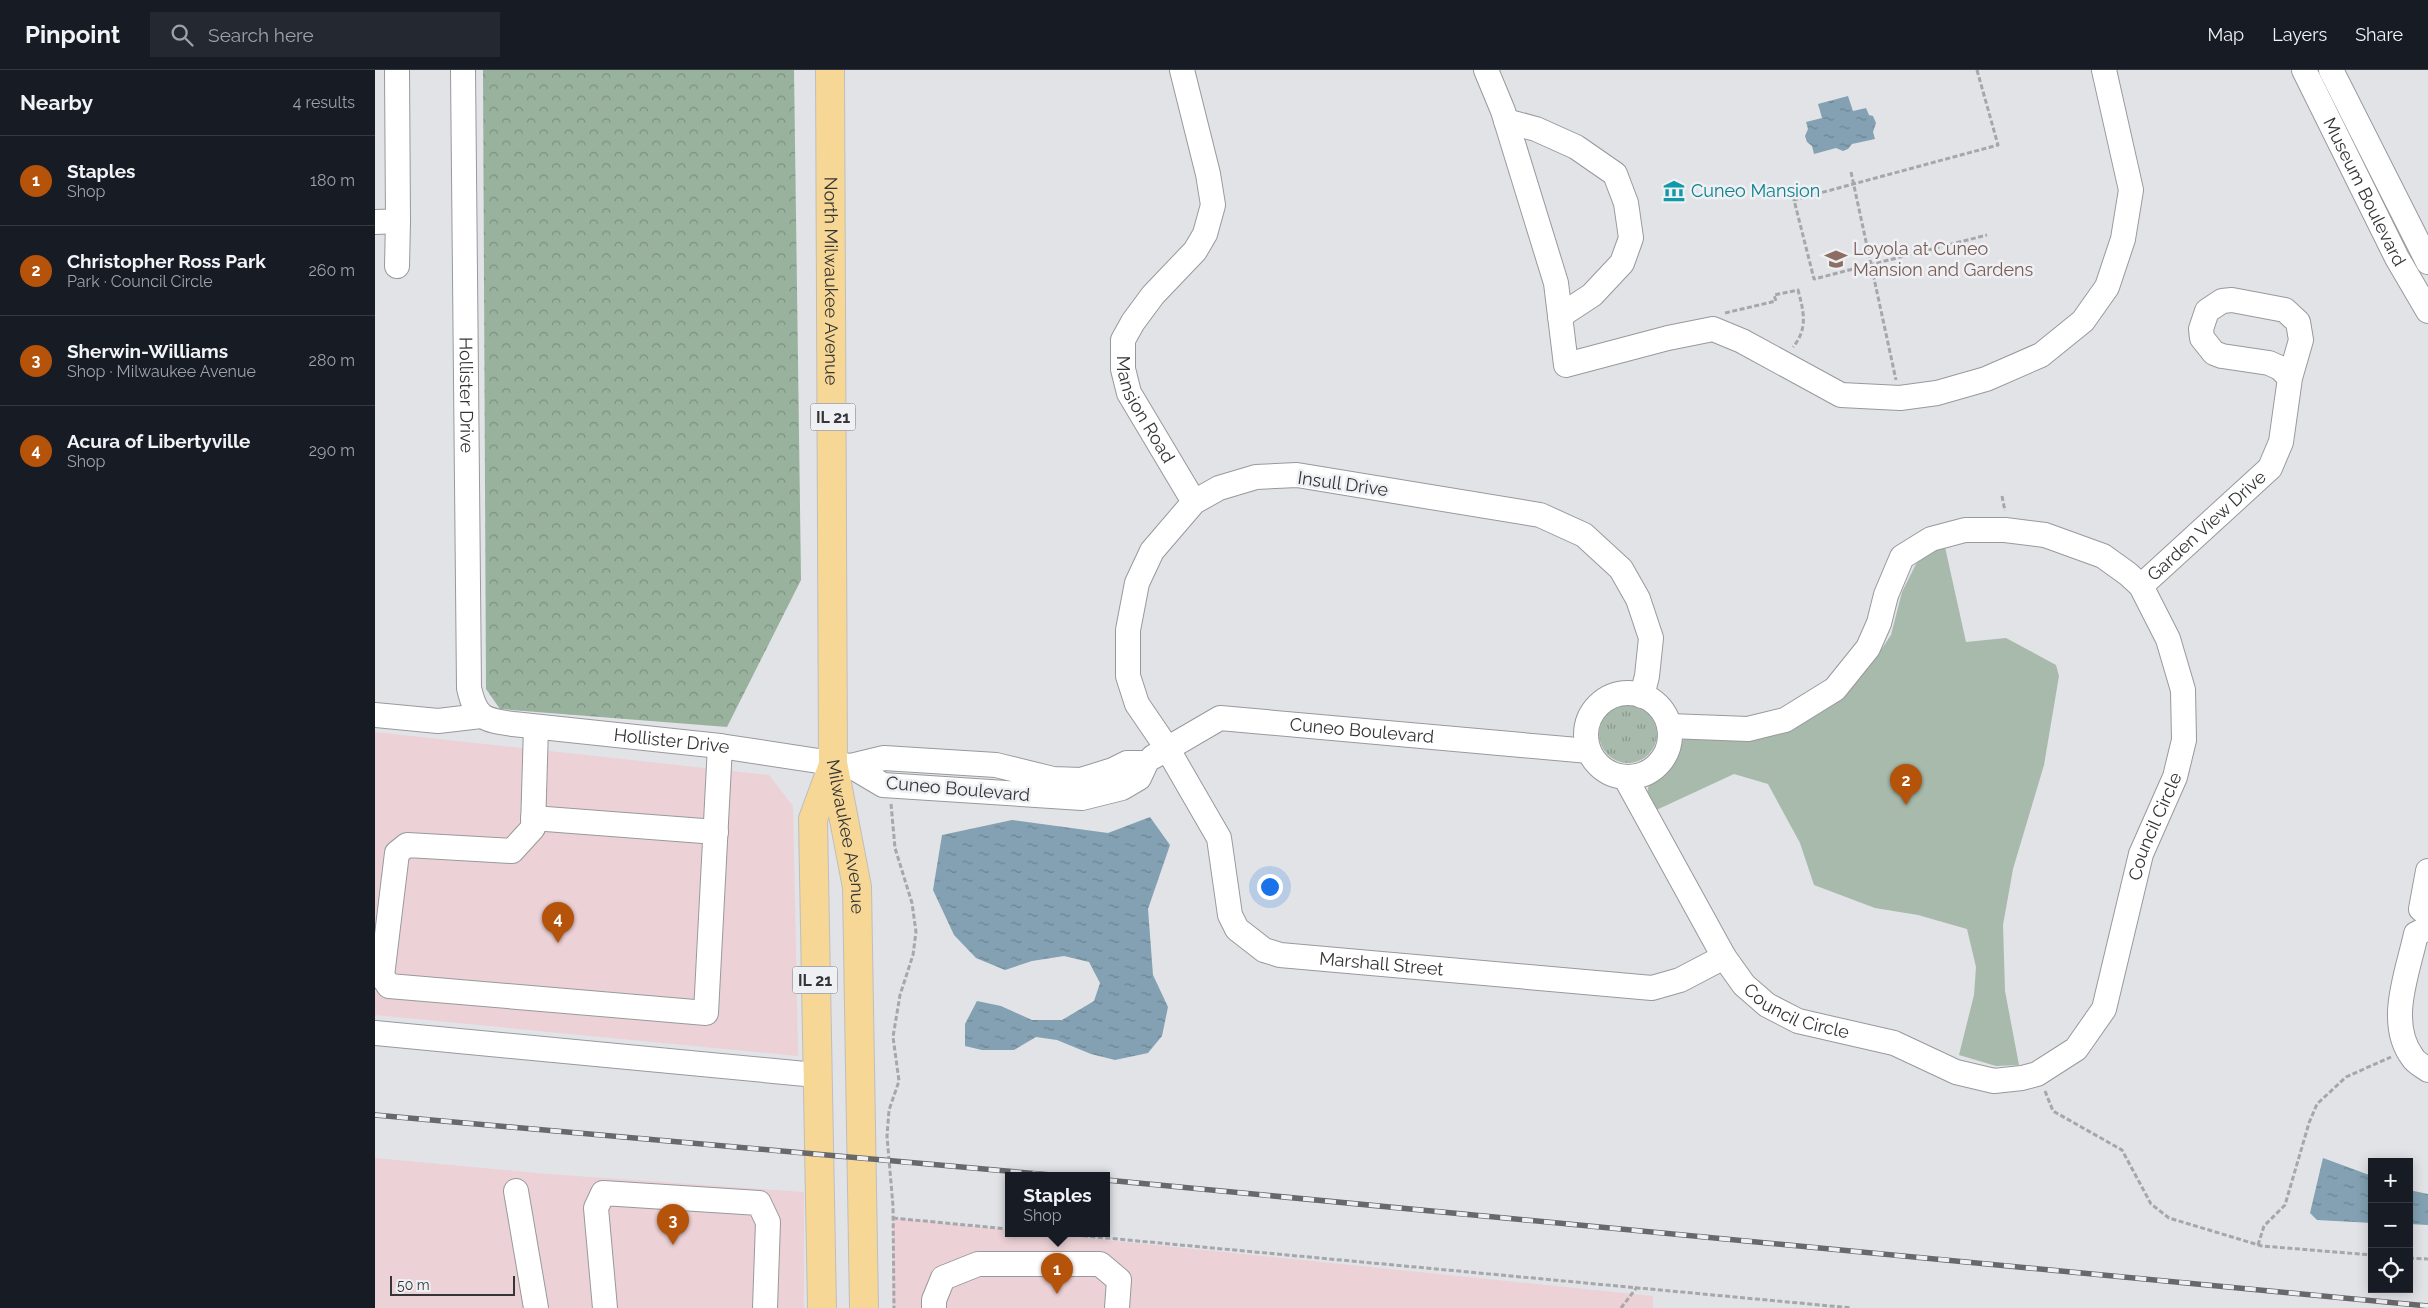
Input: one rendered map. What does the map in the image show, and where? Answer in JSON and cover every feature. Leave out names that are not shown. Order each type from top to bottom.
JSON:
[{"type":"main road","name":"North Milwaukee Avenue","points":[[830,70],[842,765]]},
{"type":"main road","name":"Milwaukee Avenue","points":[[822,1308],[820,1154],[816,1075],[813,819],[842,765]]},
{"type":"main road","name":"Milwaukee Avenue","points":[[842,765],[857,887],[864,1308]]},
{"type":"street","points":[[397,70],[386,222],[397,266]]},
{"type":"street","name":"Hollister Drive","points":[[463,70],[469,688],[473,706],[481,716],[491,721],[721,746],[842,765]]},
{"type":"street","name":"Mansion Road","points":[[1182,70],[1208,174],[1213,205],[1205,234],[1195,251],[1153,295],[1133,322],[1123,340],[1123,369],[1129,393],[1194,502]]},
{"type":"street","points":[[1486,70],[1506,121],[1556,283],[1567,365],[1668,338],[1713,329],[1742,341],[1779,363],[1841,395],[1900,398],[1937,393],[1986,379],[2041,355],[2083,321],[2107,287],[2123,238],[2131,190],[2104,70]]},
{"type":"street","name":"Museum Boulevard","points":[[2304,70],[2397,258],[2428,311]]},
{"type":"street","name":"Museum Boulevard","points":[[2331,70],[2428,262]]},
{"type":"street","points":[[1506,121],[1536,129],[1576,148],[1615,174],[1626,203],[1631,238],[1622,263],[1592,295],[1560,316]]},
{"type":"street","name":"Garden View Drive","points":[[2141,586],[2270,468],[2281,442],[2290,378]]},
{"type":"street","name":"Insull Drive","points":[[1167,748],[1137,704],[1128,676],[1128,630],[1137,583],[1152,551],[1194,502],[1219,488],[1256,477],[1297,476],[1540,515],[1584,535],[1621,569],[1637,599],[1651,638],[1647,676],[1642,696]]},
{"type":"street","name":"Council Circle","points":[[1625,777],[1723,957],[1743,985],[1767,1005],[1799,1021],[1894,1043],[1956,1072],[1994,1081],[2022,1078],[2037,1074],[2076,1049],[2104,1009],[2141,854],[2175,777],[2184,740],[2183,690],[2168,640],[2141,586],[2103,556],[2045,535],[2005,530],[1965,530],[1931,539],[1902,557],[1886,594],[1879,623],[1868,648],[1835,689],[1785,720],[1748,728],[1669,726]]},
{"type":"street","points":[[1618,694],[1642,696],[1659,708],[1669,726],[1670,739],[1667,752],[1660,763],[1650,771],[1638,776],[1625,777],[1603,769],[1595,761],[1589,750],[1587,727],[1591,716],[1598,706],[1618,694]]},
{"type":"street","name":"Hollister Drive","points":[[375,715],[438,720],[481,716]]},
{"type":"street","name":"Cuneo Boulevard","points":[[842,765],[884,758],[996,765],[1028,784],[1083,798],[1122,788],[1139,778],[1146,763],[1167,748],[1220,718],[1589,750]]},
{"type":"street","points":[[536,727],[533,828],[511,851],[407,845],[397,853],[382,976],[389,986],[706,1013],[721,746]]},
{"type":"street","name":"Marshall Street","points":[[1167,748],[1219,838],[1230,915],[1237,929],[1264,950],[1280,955],[1653,988],[1680,980],[1723,957]]},
{"type":"street","points":[[533,818],[716,832]]},
{"type":"street","points":[[2428,872],[2421,909],[2428,915]]},
{"type":"street","points":[[2428,928],[2416,934],[2399,1010],[2401,1037],[2413,1059],[2428,1070]]},
{"type":"street","points":[[375,1033],[816,1075]]},
{"type":"street","points":[[517,1191],[536,1308]]},
{"type":"street","points":[[605,1308],[596,1208],[603,1193],[759,1203],[768,1222],[765,1308]]},
{"type":"street","points":[[934,1308],[934,1300],[943,1278],[978,1264],[1100,1264],[1119,1280],[1117,1308]]},
{"type":"path","points":[[1977,70],[1998,145],[1795,200],[1814,279],[1987,235]]},
{"type":"path","points":[[1851,172],[1900,398]]},
{"type":"path","points":[[1719,315],[1776,301],[1774,295],[1798,290],[1805,314],[1803,333],[1779,363]]},
{"type":"path","points":[[891,805],[895,848],[912,903],[916,932],[913,955],[900,995],[893,1037],[899,1081],[889,1110],[887,1136],[893,1218],[894,1308]]},
{"type":"path","points":[[2258,1245],[2264,1226],[2285,1205],[2309,1123],[2317,1104],[2346,1077],[2394,1055]]},
{"type":"path","points":[[2037,1074],[2053,1111],[2123,1150],[2151,1204],[2169,1218],[2258,1245],[2368,1255]]},
{"type":"path","points":[[893,1218],[1005,1229]]},
{"type":"path","points":[[1096,1237],[1852,1308]]},
{"type":"path","points":[[2413,1258],[2428,1259]]},
{"type":"path","points":[[1621,1308],[1637,1287]]},
{"type":"shaded area","points":[[375,732],[769,775],[793,806],[798,1056],[375,1015]]},
{"type":"shaded area","points":[[375,1158],[548,1174],[804,1192],[804,1308],[375,1308]]},
{"type":"shaded area","points":[[893,1218],[1005,1230],[1005,1237],[1078,1237],[1653,1296],[1653,1308],[892,1308]]},
{"type":"green space","points":[[483,70],[794,70],[801,580],[727,727],[500,709],[486,689]]},
{"type":"green space","points":[[1945,547],[1966,642],[2006,638],[2056,665],[2059,676],[2044,765],[2013,869],[2003,925],[2005,991],[2019,1065],[1996,1066],[1959,1055],[1974,995],[1976,967],[1967,929],[1918,915],[1875,908],[1814,885],[1800,843],[1768,784],[1734,774],[1652,812],[1647,793],[1652,772],[1685,738],[1793,729],[1840,700],[1859,674],[1873,662],[1891,635],[1902,592],[1916,564],[1933,550]]},
{"type":"green space","points":[[1622,705],[1634,705],[1649,713],[1657,728],[1657,740],[1649,755],[1634,763],[1622,763],[1607,755],[1599,740],[1599,728],[1607,713]]},
{"type":"water","points":[[1848,96],[1853,111],[1866,108],[1869,115],[1873,116],[1876,123],[1873,132],[1875,139],[1852,144],[1843,151],[1836,148],[1814,154],[1812,146],[1807,142],[1805,136],[1808,129],[1806,122],[1822,118],[1818,104]]},
{"type":"water","points":[[1150,817],[1170,845],[1148,909],[1153,975],[1168,1007],[1162,1036],[1148,1053],[1115,1060],[1091,1054],[1057,1040],[1036,1037],[1014,1050],[982,1050],[965,1046],[965,1024],[977,1001],[1001,1006],[1032,1020],[1062,1020],[1094,1001],[1100,983],[1089,962],[1064,956],[1032,961],[1005,970],[976,958],[954,935],[933,890],[942,835],[1012,820],[1108,833]]},
{"type":"water","points":[[2323,1158],[2368,1175],[2368,1223],[2317,1220],[2310,1213]]},
{"type":"water","points":[[2413,1191],[2428,1194],[2428,1225],[2413,1224]]},
{"type":"railway","points":[[375,1115],[1017,1172]]},
{"type":"railway","points":[[1110,1180],[2428,1306]]},
{"type":"place","name":"Cuneo Mansion","points":[[1674,191]]},
{"type":"place","name":"Loyola at Cuneo Mansion and Gardens","points":[[1836,259]]},
{"type":"place","name":"Christopher Ross Park","points":[[1906,805]]},
{"type":"place","name":"Acura of Libertyville","points":[[558,943]]},
{"type":"place","name":"Sherwin-Williams","points":[[673,1245]]},
{"type":"place","name":"Staples","points":[[1057,1294]]}]
